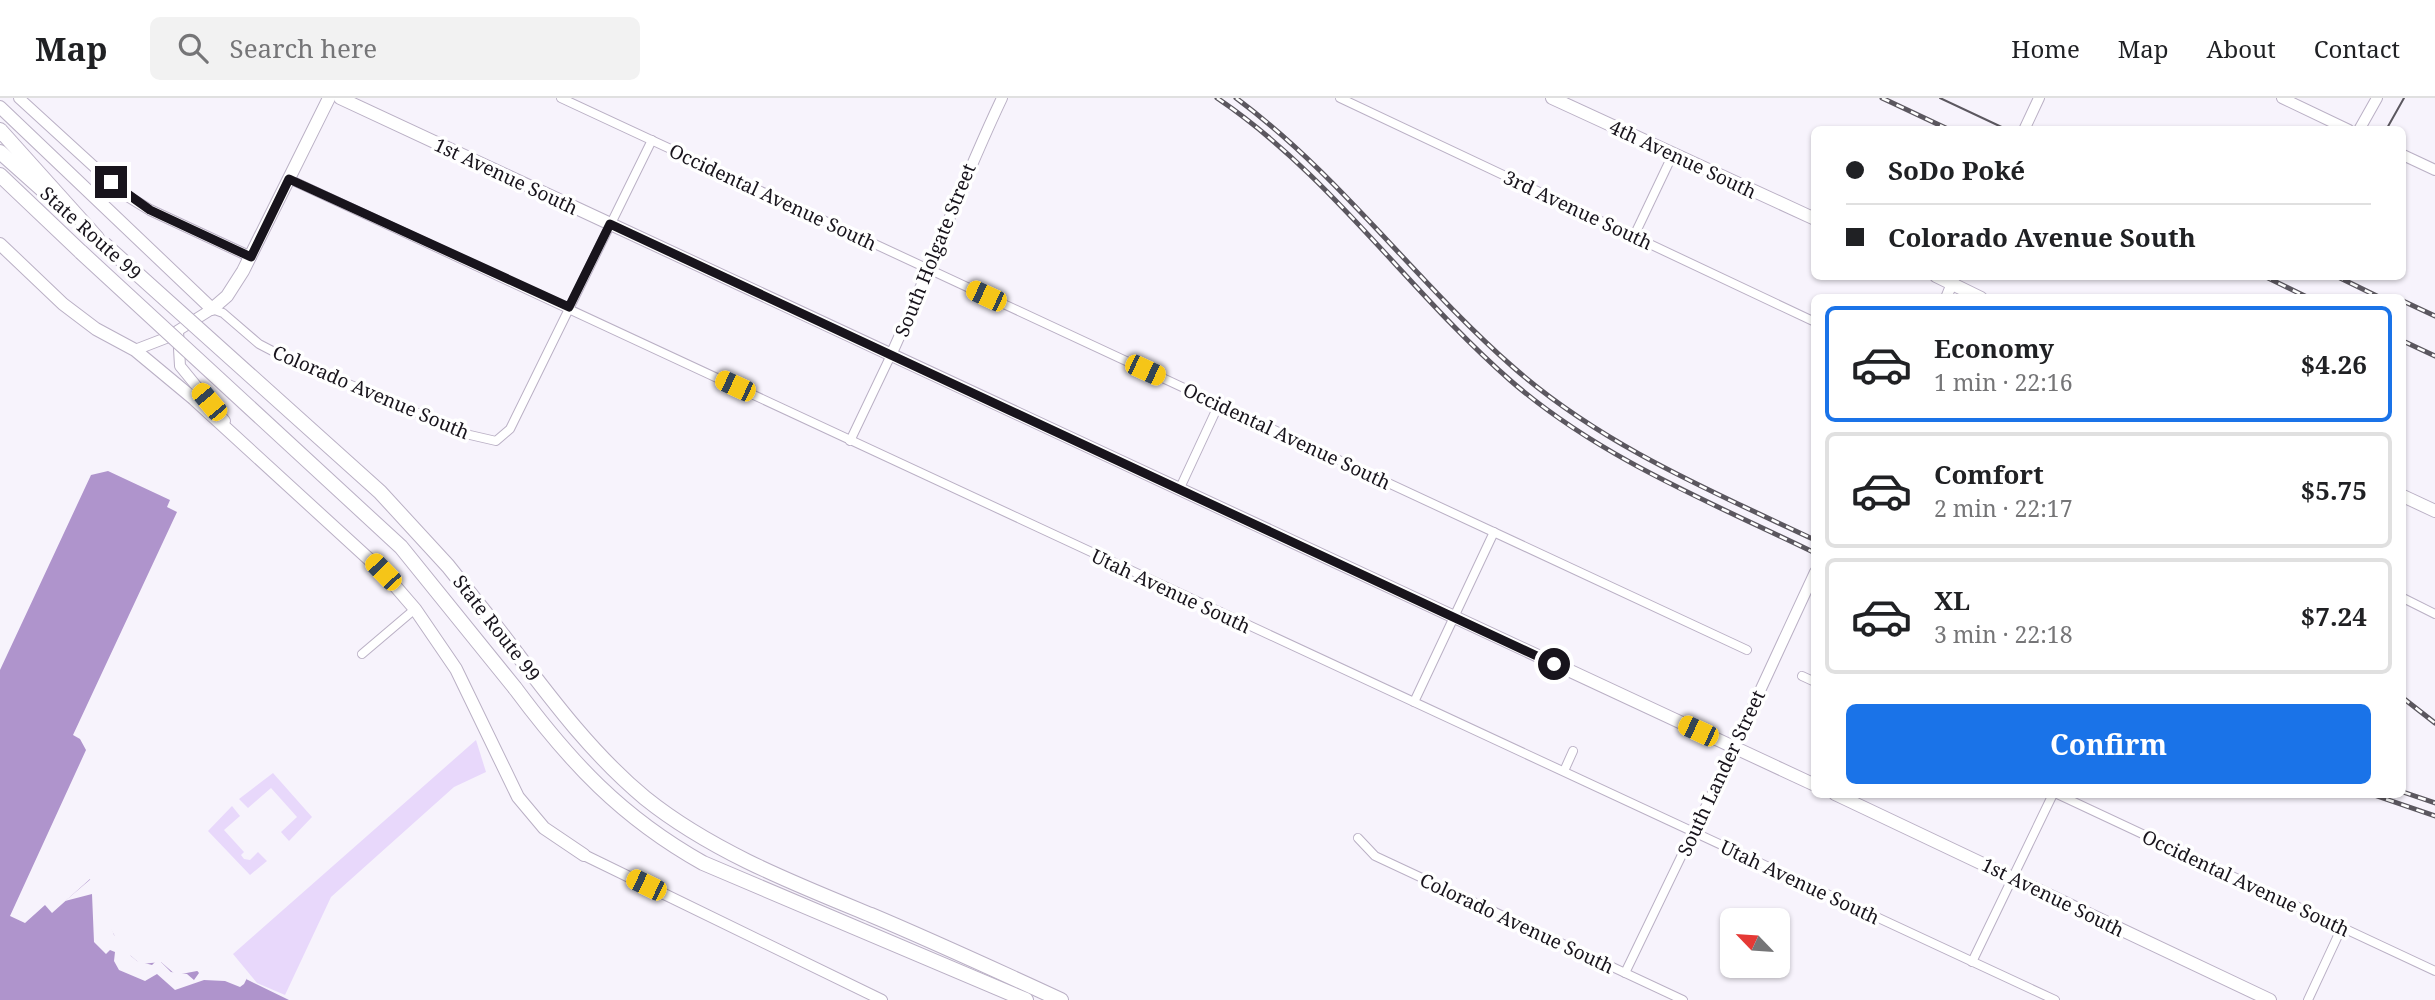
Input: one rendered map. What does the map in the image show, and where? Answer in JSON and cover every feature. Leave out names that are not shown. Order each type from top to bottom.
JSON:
[{"type":"highway","points":[[0,130],[97,238]]},
{"type":"highway","name":"State Route 99","points":[[0,152],[380,492],[448,566],[567,719],[627,782],[668,815],[760,868],[952,950],[1060,1000]]},
{"type":"highway","name":"State Route 99","points":[[0,175],[401,547],[592,783],[639,823],[702,863],[1026,1000]]},
{"type":"highway","points":[[0,187],[41,224],[58,230]]},
{"type":"main road","points":[[19,98],[124,194],[150,210],[251,257]]},
{"type":"main road","points":[[135,350],[178,331],[227,296],[251,257],[329,98]]},
{"type":"main road","name":"1st Avenue South","points":[[340,98],[1811,783]]},
{"type":"main road","name":"South Holgate Street","points":[[891,355],[929,269],[955,199],[1002,98]]},
{"type":"main road","name":"4th Avenue South","points":[[1552,98],[1811,217]]},
{"type":"main road","points":[[2026,126],[2039,98]]},
{"type":"main road","points":[[2282,98],[2341,126]]},
{"type":"main road","points":[[2361,126],[2377,98]]},
{"type":"main road","points":[[0,107],[212,309]]},
{"type":"main road","points":[[2406,156],[2435,170]]},
{"type":"main road","points":[[0,244],[63,304],[96,329],[135,350],[239,437],[364,552],[415,609],[456,669],[518,797],[544,828],[584,855],[882,1000]]},
{"type":"main road","points":[[1954,280],[1975,294]]},
{"type":"main road","points":[[178,331],[180,366],[239,437]]},
{"type":"main road","points":[[2406,497],[2435,511]]},
{"type":"main road","name":"South Lander Street","points":[[1734,747],[1811,581]]},
{"type":"main road","name":"1st Avenue South","points":[[1844,798],[1978,861],[2011,880],[2270,1000]]},
{"type":"street","name":"Occidental Avenue South","points":[[561,98],[1747,650]]},
{"type":"street","name":"3rd Avenue South","points":[[1340,98],[1353,101],[1811,319]]},
{"type":"street","points":[[569,307],[652,140]]},
{"type":"street","points":[[1634,236],[1673,154]]},
{"type":"street","name":"Utah Avenue South","points":[[289,179],[2054,1000]]},
{"type":"street","name":"Colorado Avenue South","points":[[212,309],[223,313],[260,344],[282,356],[470,435],[493,442],[510,429],[569,307]]},
{"type":"street","name":"South Holgate Street","points":[[850,440],[891,355]]},
{"type":"street","points":[[1179,490],[1219,404]]},
{"type":"street","points":[[1414,702],[1494,533]]},
{"type":"street","points":[[2406,600],[2435,614]]},
{"type":"street","points":[[362,654],[415,609]]},
{"type":"street","points":[[1802,676],[1811,680]]},
{"type":"street","name":"South Lander Street","points":[[1625,973],[1734,747]]},
{"type":"street","points":[[1564,771],[1573,751]]},
{"type":"street","points":[[1972,962],[2053,798]]},
{"type":"street","name":"Occidental Avenue South","points":[[2064,798],[2435,971]]},
{"type":"street","name":"Colorado Avenue South","points":[[1358,838],[1375,856],[1683,1000]]},
{"type":"street","points":[[2308,1000],[2342,927]]},
{"type":"shaded area","points":[[108,471],[170,500],[167,507],[177,512],[73,735],[80,739],[86,750],[10,916],[25,923],[45,905],[52,913],[90,879],[115,937],[141,964],[161,962],[176,975],[197,971],[247,977],[246,979],[289,1000],[0,1000],[0,670],[91,475]]},
{"type":"shaded area","points":[[476,740],[486,772],[454,787],[331,897],[285,995],[257,983],[233,954]]},
{"type":"shaded area","points":[[273,773],[312,817],[289,841],[281,832],[297,817],[271,788],[248,808],[239,799]]},
{"type":"shaded area","points":[[232,806],[240,816],[224,830],[244,852],[241,855],[244,859],[250,860],[258,852],[267,861],[250,875],[208,831]]},
{"type":"pier","points":[[92,878],[101,886],[114,935],[123,940],[131,956],[137,961],[152,965],[158,959],[171,972],[187,974],[194,980],[199,973],[195,968],[223,965],[249,974],[244,984],[240,987],[225,981],[204,980],[175,990],[157,974],[145,981],[119,970],[114,961],[115,952],[110,950],[106,954],[94,942],[92,894],[65,901]]},
{"type":"tram line","points":[[1940,98],[2000,126]]},
{"type":"tram line","points":[[2388,126],[2404,98]]},
{"type":"railway","points":[[1217,98],[1258,128],[1296,162],[1333,197],[1474,346],[1545,408],[1581,433],[1657,477],[1811,551]]},
{"type":"railway","points":[[1236,98],[1310,161],[1443,300],[1513,367],[1547,395],[1583,420],[1658,464],[1811,538]]},
{"type":"railway","points":[[1882,98],[1942,126]]},
{"type":"railway","points":[[2272,280],[2301,294]]},
{"type":"railway","points":[[2344,280],[2373,294]]},
{"type":"railway","points":[[2406,302],[2435,316]]},
{"type":"railway","points":[[2406,342],[2435,356]]},
{"type":"railway","points":[[2406,700],[2435,723]]},
{"type":"railway","points":[[2406,793],[2435,803]]},
{"type":"railway","points":[[2383,798],[2435,816]]},
{"type":"route","points":[[111,182],[124,194],[150,210],[251,257],[289,179],[569,307],[610,224],[1554,664]]}]
